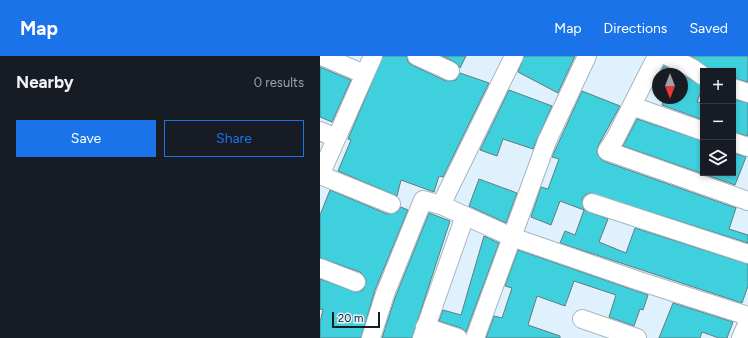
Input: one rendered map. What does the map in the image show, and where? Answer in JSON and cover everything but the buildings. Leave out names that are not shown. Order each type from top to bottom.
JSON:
[{"type":"street","points":[[322,56],[364,74]]},
{"type":"street","points":[[373,56],[328,134],[320,175],[391,204]]},
{"type":"street","points":[[417,56],[450,71]]},
{"type":"street","points":[[441,205],[514,56]]},
{"type":"street","points":[[475,338],[547,141],[587,56]]},
{"type":"street","points":[[657,56],[615,139],[607,151],[748,201]]},
{"type":"street","points":[[666,56],[692,68],[700,74]]},
{"type":"street","points":[[736,89],[748,93]]},
{"type":"street","points":[[632,106],[700,130]]},
{"type":"street","points":[[736,143],[748,147]]},
{"type":"street","points":[[372,338],[385,294],[423,200],[441,205],[512,237],[639,281],[748,316]]},
{"type":"street","points":[[592,203],[748,254]]},
{"type":"street","points":[[458,338],[424,332],[465,216]]},
{"type":"street","points":[[320,268],[356,282]]},
{"type":"street","points":[[582,319],[637,338]]},
{"type":"street","points":[[741,338],[748,322]]}]
